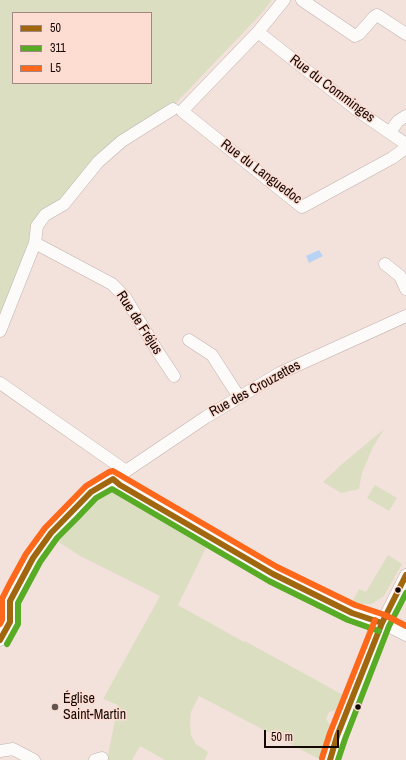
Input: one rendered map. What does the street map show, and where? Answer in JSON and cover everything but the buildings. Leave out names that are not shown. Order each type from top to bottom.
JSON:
[{"type":"street","points":[[0,331],[35,243],[37,226],[45,215],[64,204],[98,162],[122,141],[178,110],[258,32],[284,0]]},
{"type":"street","points":[[302,0],[355,36],[359,34],[374,17],[378,15],[406,34]]},
{"type":"street","name":"Rue du Comminges","points":[[258,32],[361,113],[406,144]]},
{"type":"street","name":"Rue du Languedoc","points":[[178,110],[302,207],[392,158],[406,148]]},
{"type":"street","points":[[390,132],[398,121],[406,116]]},
{"type":"street","name":"Rue de Fréjus","points":[[35,243],[112,284],[125,297],[174,376]]},
{"type":"street","points":[[385,264],[400,276],[406,289]]},
{"type":"street","name":"Rue des Crouzettes","points":[[5,600],[16,588],[33,558],[51,533],[91,492],[126,471],[206,417],[280,373],[406,316]]},
{"type":"street","points":[[189,340],[212,355],[239,397]]},
{"type":"street","points":[[0,383],[126,471]]},
{"type":"street","points":[[113,479],[120,485],[273,574],[352,613],[382,623],[406,635]]},
{"type":"street","points":[[330,760],[337,736],[382,623],[406,575]]},
{"type":"street","points":[[0,640],[10,622],[5,600]]},
{"type":"street","points":[[0,751],[13,749],[34,760]]},
{"type":"green space","points":[[0,0],[272,0],[262,13],[174,105],[135,129],[44,224],[0,321]]},
{"type":"green space","points":[[384,429],[373,447],[362,473],[359,489],[341,493],[323,482],[341,465]]},
{"type":"green space","points":[[375,485],[397,498],[389,511],[367,498]]},
{"type":"green space","points":[[102,490],[119,490],[209,542],[178,605],[345,696],[340,709],[329,712],[326,719],[333,729],[321,760],[199,696],[191,712],[191,735],[196,744],[208,752],[205,760],[165,760],[140,746],[132,760],[107,760],[118,705],[103,699],[160,596],[80,556],[57,541],[78,510]]},
{"type":"green space","points":[[388,555],[402,564],[384,596],[372,604],[351,604],[359,589],[366,592]]},
{"type":"water","points":[[319,250],[323,256],[309,263],[306,256]]},
{"type":"transit line","name":"L5","points":[[0,624],[2,620],[2,599],[26,554],[45,528],[86,486],[113,471],[277,567],[355,605],[385,615],[406,626]]},
{"type":"transit line","name":"50","points":[[0,640],[10,622],[10,601],[33,558],[51,533],[91,492],[113,479],[120,485],[273,574],[352,613],[382,623]]},
{"type":"transit line","name":"311","points":[[7,644],[18,624],[18,603],[40,562],[57,538],[96,498],[112,489],[269,581],[348,620],[379,631]]},
{"type":"transit line","name":"50","points":[[330,760],[337,736],[382,623],[406,575]]},
{"type":"transit line","name":"311","points":[[338,760],[389,626],[406,593]]},
{"type":"transit line","name":"L5","points":[[322,758],[330,733],[375,620]]},
{"type":"place","name":"Église Saint-Martin","points":[[55,707]]}]
